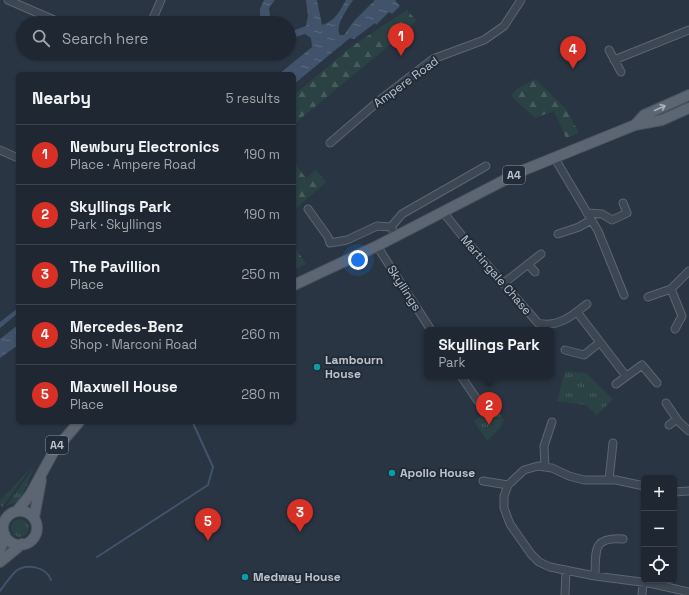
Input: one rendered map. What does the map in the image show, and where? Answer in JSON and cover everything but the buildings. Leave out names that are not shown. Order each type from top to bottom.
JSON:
[{"type":"main road","name":"A4","points":[[635,125],[644,115],[688,96]]},
{"type":"main road","name":"A4","points":[[296,284],[377,246],[524,170],[635,125],[662,120],[689,108]]},
{"type":"main road","name":"A4","points":[[0,550],[5,535],[4,528],[6,520],[17,511],[30,495],[57,445],[77,424]]},
{"type":"main road","name":"A4","points":[[0,562],[22,544],[32,540],[36,533],[37,524],[34,518],[42,472]]},
{"type":"main road","points":[[17,511],[26,512],[34,518]]},
{"type":"main road","points":[[5,535],[12,542],[22,544]]},
{"type":"street","points":[[8,0],[45,16]]},
{"type":"street","points":[[154,16],[161,0]]},
{"type":"street","name":"Ampere Road","points":[[330,143],[381,99],[433,59],[484,40],[504,26],[522,0]]},
{"type":"street","points":[[614,60],[689,30]]},
{"type":"street","points":[[609,50],[621,72]]},
{"type":"street","points":[[0,150],[16,157]]},
{"type":"street","points":[[554,157],[584,210],[598,231],[624,295]]},
{"type":"street","points":[[391,227],[402,214],[486,166]]},
{"type":"street","points":[[584,210],[602,214],[612,220],[627,213],[623,203]]},
{"type":"street","points":[[308,209],[328,237],[330,243],[347,240],[377,226],[391,227]]},
{"type":"street","name":"Martingale Chase","points":[[443,212],[538,323],[553,326],[577,312],[587,304]]},
{"type":"street","points":[[558,234],[580,227],[591,220]]},
{"type":"street","points":[[391,227],[396,236]]},
{"type":"street","name":"Skyllings","points":[[377,246],[429,327]]},
{"type":"street","points":[[504,283],[541,254]]},
{"type":"street","points":[[528,264],[535,272]]},
{"type":"street","points":[[648,297],[671,289],[689,271]]},
{"type":"street","points":[[671,289],[686,316],[675,329]]},
{"type":"street","points":[[577,312],[599,343],[626,376]]},
{"type":"street","points":[[565,350],[584,355],[599,343]]},
{"type":"street","points":[[616,384],[642,365],[657,383]]},
{"type":"street","points":[[463,379],[478,401]]},
{"type":"street","points":[[666,403],[677,419],[689,431]]},
{"type":"street","points":[[669,425],[677,419]]},
{"type":"street","points":[[545,467],[544,446],[552,422]]},
{"type":"street","points":[[609,480],[613,443]]},
{"type":"street","points":[[641,485],[628,481],[584,480],[552,468],[538,466],[524,470],[508,485],[504,496],[504,508],[510,524],[531,554],[539,562],[550,567],[595,576],[641,582]]},
{"type":"street","points":[[482,481],[508,485]]},
{"type":"street","points":[[677,492],[689,491]]},
{"type":"street","points":[[595,576],[596,548],[600,541],[609,538],[623,538]]},
{"type":"street","points":[[565,595],[566,570]]},
{"type":"street","points":[[642,595],[643,583]]},
{"type":"street","points":[[666,583],[689,592]]},
{"type":"green space","points":[[407,10],[416,20],[408,30],[296,122],[296,93],[351,47]]},
{"type":"green space","points":[[535,79],[566,109],[579,133],[566,138],[554,111],[535,118],[511,96],[518,88]]},
{"type":"green space","points":[[296,166],[306,178],[316,170],[326,182],[296,208]]},
{"type":"green space","points":[[296,249],[306,264],[296,269]]},
{"type":"green space","points":[[565,371],[586,373],[613,399],[597,415],[586,405],[557,401]]},
{"type":"green space","points":[[496,407],[504,420],[499,429],[487,441],[474,421]]},
{"type":"green space","points":[[34,464],[2,507],[0,506],[0,501]]},
{"type":"green space","points":[[34,467],[21,499],[7,505]]},
{"type":"green space","points":[[16,519],[24,519],[29,524],[27,535],[24,537],[16,537],[11,532],[11,524]]},
{"type":"water","points":[[264,0],[275,0],[269,8],[270,16],[260,16],[260,9]]},
{"type":"water","points":[[306,0],[317,0],[322,25],[330,21],[339,12],[346,0],[353,0],[340,22],[340,35],[344,35],[354,21],[375,0],[395,0],[400,6],[392,14],[389,12],[376,25],[375,23],[354,39],[350,38],[296,82],[296,72],[281,72],[312,47],[311,38],[305,34],[296,37],[296,30],[306,26],[308,16]]},
{"type":"water","points":[[16,310],[16,315],[0,328],[0,322]]},
{"type":"water","points":[[16,327],[16,346],[0,358],[0,339]]},
{"type":"waterway","points":[[97,557],[208,485],[213,467],[193,424]]},
{"type":"waterway","points":[[0,591],[16,571],[26,567],[41,569],[49,576],[51,580]]},
{"type":"place","name":"Newbury Electronics","points":[[401,56]]},
{"type":"place","name":"Mercedes-Benz","points":[[573,69]]},
{"type":"place","name":"Lambourn House","points":[[317,367]]},
{"type":"place","name":"Skyllings Park","points":[[489,425]]},
{"type":"place","name":"Apollo House","points":[[392,473]]},
{"type":"place","name":"The Pavillion","points":[[300,532]]},
{"type":"place","name":"Maxwell House","points":[[208,541]]},
{"type":"place","name":"Medway House","points":[[245,577]]}]
